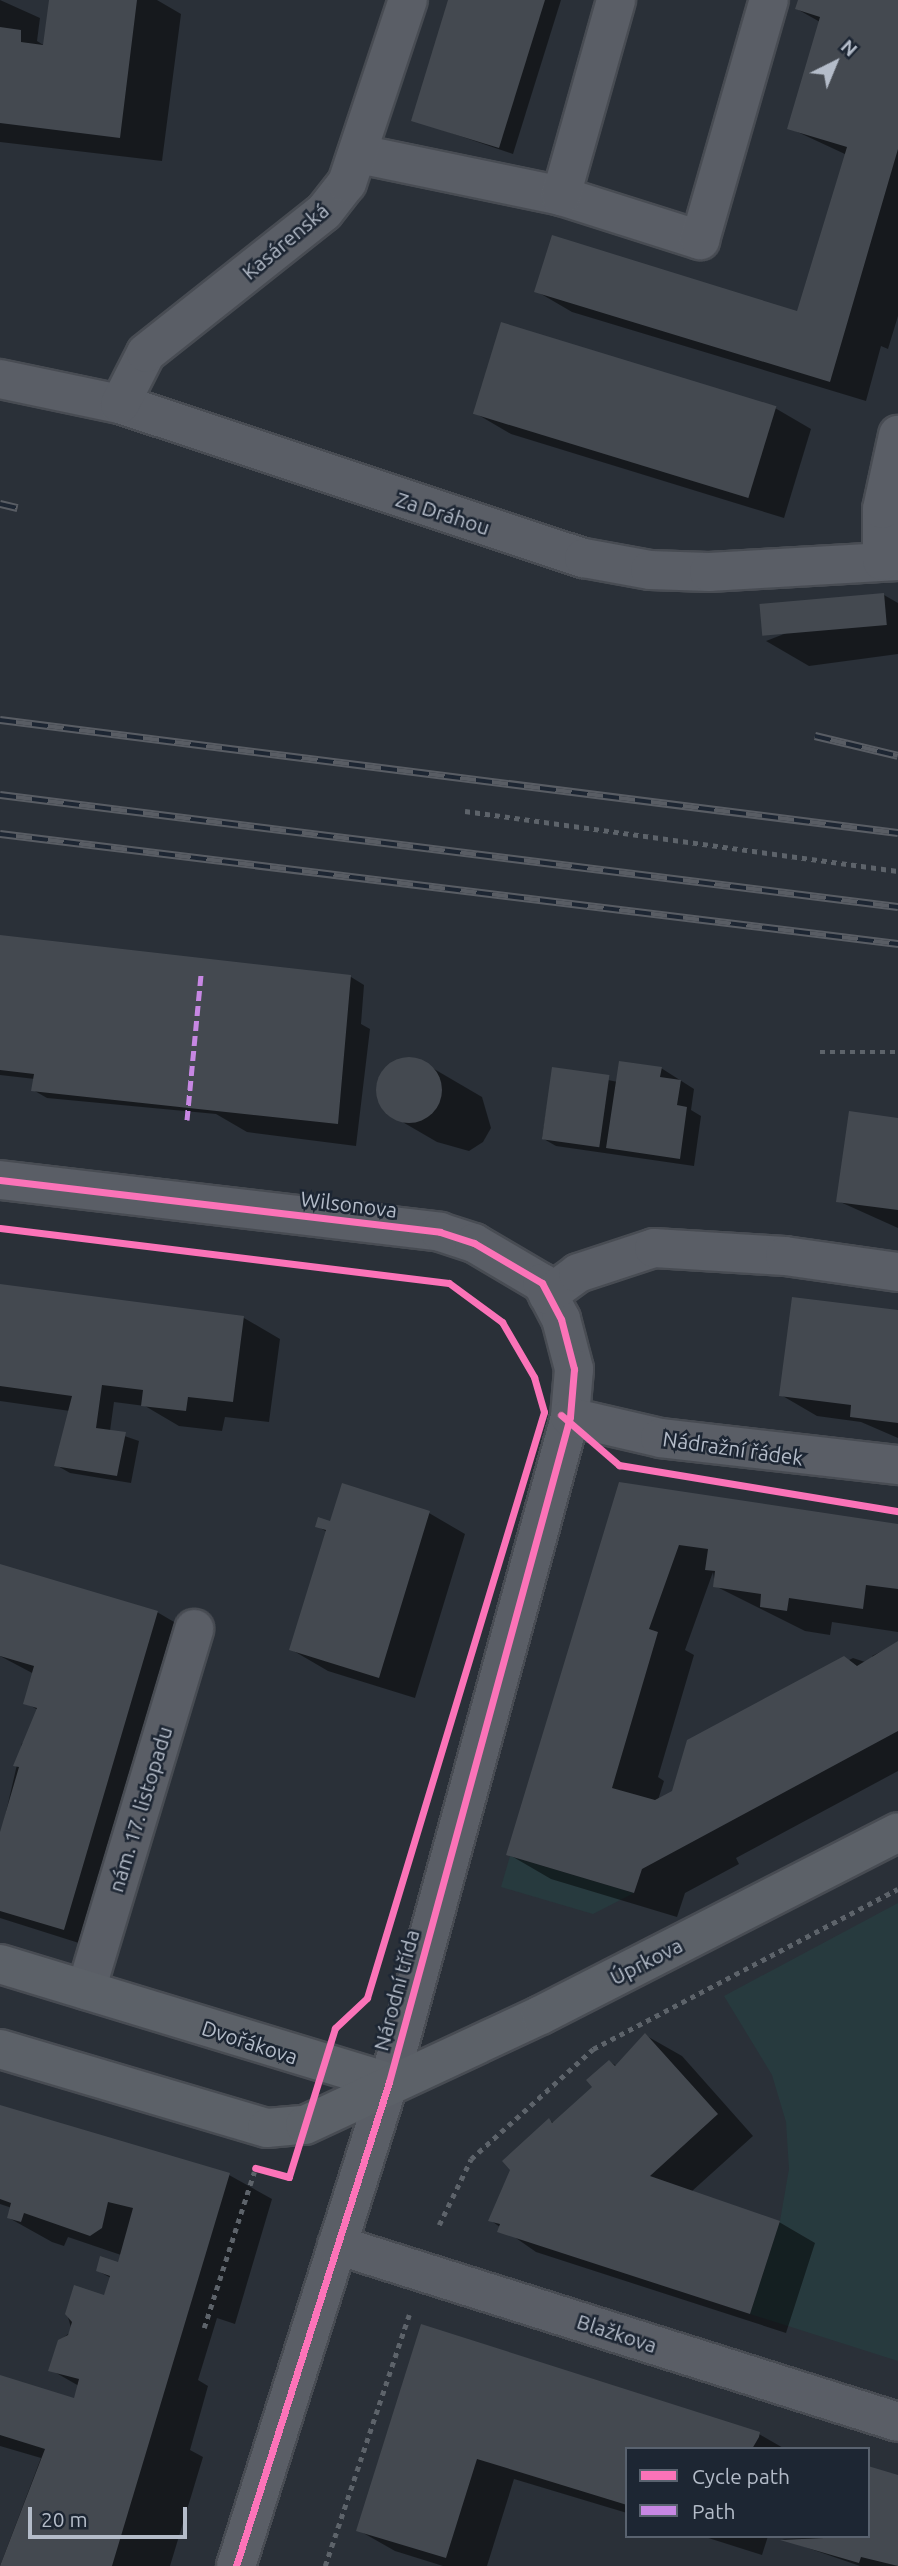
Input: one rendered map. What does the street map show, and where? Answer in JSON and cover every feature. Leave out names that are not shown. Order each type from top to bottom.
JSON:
[{"type":"main road","name":"Úprkova","points":[[389,2081],[541,2015],[898,1832]]},
{"type":"main road","name":"Dvořákova","points":[[0,1964],[389,2081]]},
{"type":"main road","points":[[0,2049],[267,2128],[305,2125],[389,2081]]},
{"type":"street","name":"Kasárenská","points":[[120,404],[146,352],[324,212],[359,154],[408,0]]},
{"type":"street","points":[[561,196],[616,0]]},
{"type":"street","points":[[359,154],[561,196],[700,240],[769,0]]},
{"type":"street","name":"Za Dráhou","points":[[0,379],[120,404],[584,558],[650,570],[709,572],[893,565]]},
{"type":"street","points":[[893,565],[882,509],[898,435]]},
{"type":"street","name":"Wilsonova","points":[[0,1180],[440,1232],[513,1262],[548,1295],[574,1369],[570,1417]]},
{"type":"street","points":[[548,1295],[578,1273],[654,1248],[898,1272]]},
{"type":"street","name":"Nádražní řádek","points":[[570,1417],[660,1438],[898,1465]]},
{"type":"street","name":"Národní třída","points":[[236,2566],[389,2081],[570,1417]]},
{"type":"street","name":"nám. 17. listopadu","points":[[86,1990],[194,1629]]},
{"type":"street","name":"Blažkova","points":[[337,2245],[898,2422]]},
{"type":"path","points":[[465,811],[898,871]]},
{"type":"path","points":[[820,1052],[898,1052]]},
{"type":"path","points":[[451,2229],[438,2224],[471,2159],[593,2049],[898,1889]]},
{"type":"path","points":[[204,2328],[255,2168],[267,2171]]},
{"type":"path","points":[[326,2566],[411,2311]]},
{"type":"green space","points":[[510,1856],[634,1893],[593,1914],[501,1887]]},
{"type":"green space","points":[[898,1903],[898,2361],[750,2314],[780,2221],[789,2169],[786,2122],[772,2075],[724,1996]]},
{"type":"building","points":[[49,0],[137,0],[120,138],[0,123],[0,27],[21,30],[21,42],[43,45]]},
{"type":"building","points":[[448,0],[545,0],[499,148],[411,121]]},
{"type":"building","points":[[798,0],[898,0],[898,149],[830,382],[534,292],[552,235],[797,311],[847,147],[787,129],[820,17],[795,9]]},
{"type":"building","points":[[501,322],[776,406],[748,498],[473,414]]},
{"type":"building","points":[[884,593],[887,625],[762,636],[759,604]]},
{"type":"building","points":[[0,935],[351,975],[338,1124],[31,1091],[34,1074],[0,1070]]},
{"type":"building","points":[[409,1057],[422,1059],[437,1072],[442,1090],[440,1103],[427,1118],[409,1123],[396,1121],[381,1108],[376,1090],[378,1077],[391,1062]]},
{"type":"building","points":[[619,1061],[662,1067],[660,1077],[681,1080],[677,1105],[687,1107],[680,1159],[606,1148]]},
{"type":"building","points":[[552,1067],[609,1075],[599,1147],[542,1139]]},
{"type":"building","points":[[849,1111],[898,1118],[898,1210],[836,1202]]},
{"type":"building","points":[[0,1284],[244,1316],[233,1402],[188,1397],[186,1411],[141,1406],[143,1390],[102,1385],[96,1428],[126,1432],[117,1476],[54,1466],[72,1396],[0,1386]]},
{"type":"building","points":[[792,1297],[898,1310],[898,1423],[850,1417],[851,1405],[779,1396]]},
{"type":"building","points":[[619,1482],[898,1524],[898,1589],[866,1585],[863,1609],[789,1598],[787,1611],[760,1607],[761,1594],[713,1587],[715,1571],[705,1570],[708,1549],[679,1545],[649,1629],[658,1632],[612,1788],[655,1800],[672,1791],[687,1740],[844,1656],[857,1666],[898,1641],[898,1731],[642,1869],[634,1893],[506,1855]]},
{"type":"building","points":[[342,1483],[430,1511],[379,1678],[289,1650],[326,1530],[315,1527],[318,1517],[330,1521]]},
{"type":"building","points":[[0,1564],[158,1611],[64,1930],[0,1911],[0,1832],[19,1767],[13,1766],[37,1708],[23,1704],[34,1666],[0,1656]]},
{"type":"building","points":[[645,2033],[718,2114],[650,2176],[780,2221],[750,2314],[497,2232],[500,2224],[488,2221],[510,2170],[502,2161],[549,2118],[552,2123],[592,2087],[586,2080],[609,2060],[615,2066]]},
{"type":"building","points":[[0,2105],[230,2173],[112,2566],[0,2566],[45,2449],[0,2435],[0,2375],[74,2398],[79,2379],[48,2371],[58,2340],[68,2335],[72,2322],[65,2314],[74,2285],[104,2295],[110,2276],[96,2271],[100,2256],[118,2262],[133,2208],[108,2202],[102,2228],[90,2236],[24,2213],[21,2222],[7,2218],[11,2203],[0,2199]]},
{"type":"building","points":[[421,2324],[760,2432],[753,2447],[625,2447],[625,2504],[477,2459],[446,2558],[356,2531]]},
{"type":"building","points":[[870,2467],[898,2475],[898,2566],[861,2557],[859,2563],[780,2540],[870,2538]]},
{"type":"railway","points":[[0,504],[18,508]]},
{"type":"railway","points":[[0,720],[898,833]]},
{"type":"railway","points":[[815,736],[898,756]]},
{"type":"railway","points":[[0,795],[898,907]]},
{"type":"railway","points":[[0,834],[898,944]]},
{"type":"marked path","points":[[187,1120],[201,975]]},
{"type":"cycle path","points":[[0,1180],[440,1232],[474,1243],[542,1283],[561,1319],[574,1369],[570,1417],[389,2082],[236,2566]]},
{"type":"cycle path","points":[[0,1228],[449,1283],[502,1322],[534,1377],[544,1412],[367,1998],[335,2028],[289,2177],[255,2168]]},
{"type":"cycle path","points":[[561,1415],[619,1465],[898,1511]]}]
